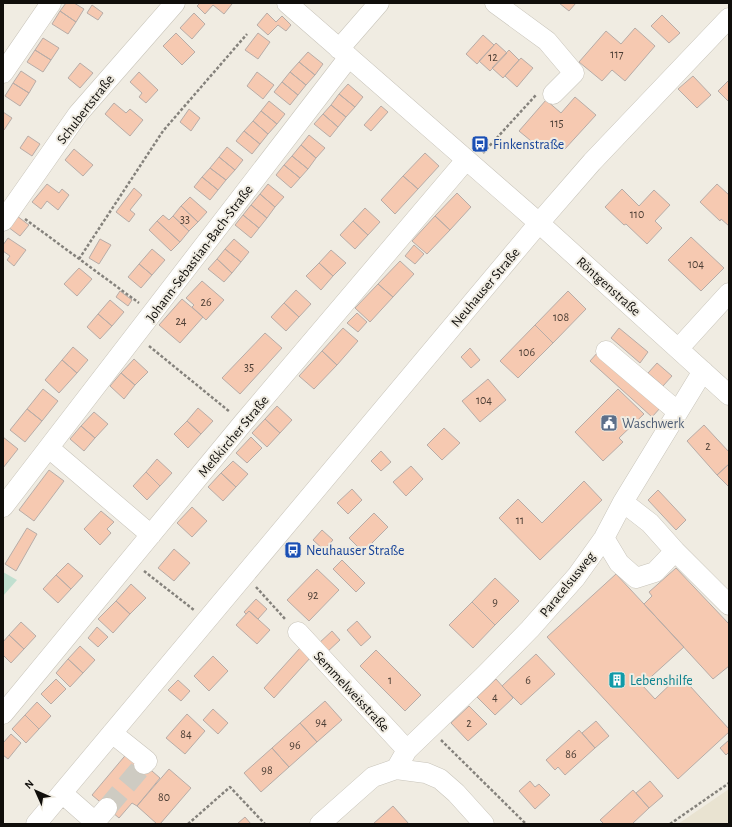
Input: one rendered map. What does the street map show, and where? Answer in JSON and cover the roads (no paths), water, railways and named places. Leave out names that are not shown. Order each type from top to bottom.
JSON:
[{"type":"street","points":[[3,72],[52,3]]},
{"type":"street","name":"Schubertstraße","points":[[7,216],[78,114],[175,3]]},
{"type":"street","points":[[287,3],[539,223]]},
{"type":"street","name":"Johann-Sebastian-Bach-Straße","points":[[3,507],[153,313],[379,3]]},
{"type":"street","points":[[494,3],[547,41],[574,73],[553,94]]},
{"type":"street","name":"Neuhauser Straße","points":[[36,824],[539,223],[592,162],[729,18]]},
{"type":"street","name":"Meßkircher Straße","points":[[3,714],[243,423],[469,163]]},
{"type":"street","name":"Röntgenstraße","points":[[539,223],[679,348],[729,395]]},
{"type":"street","points":[[679,348],[729,293]]},
{"type":"street","points":[[606,351],[678,412]]},
{"type":"street","name":"Paracelsusweg","points":[[396,769],[407,750],[484,676],[530,629],[576,577],[604,538],[623,502],[703,372]]},
{"type":"street","points":[[49,448],[151,535]]},
{"type":"street","points":[[623,502],[650,523],[675,551],[729,605]]},
{"type":"street","points":[[604,538],[618,563],[636,578],[655,572],[675,551]]},
{"type":"street","name":"Semmelweisstraße","points":[[298,632],[407,750]]},
{"type":"street","points":[[112,733],[147,761],[144,764]]},
{"type":"street","points":[[320,824],[373,777],[396,769],[426,773],[440,779],[456,793],[484,824]]},
{"type":"street","points":[[62,793],[95,822],[107,808]]},
{"type":"tunnel","points":[[107,808],[144,764]]},
{"type":"place","name":"Finkenstraße","points":[[480,144]]},
{"type":"place","name":"Waschwerk","points":[[609,423]]},
{"type":"place","name":"Neuhauser Straße","points":[[293,550]]},
{"type":"place","name":"Lebenshilfe","points":[[617,680]]}]
